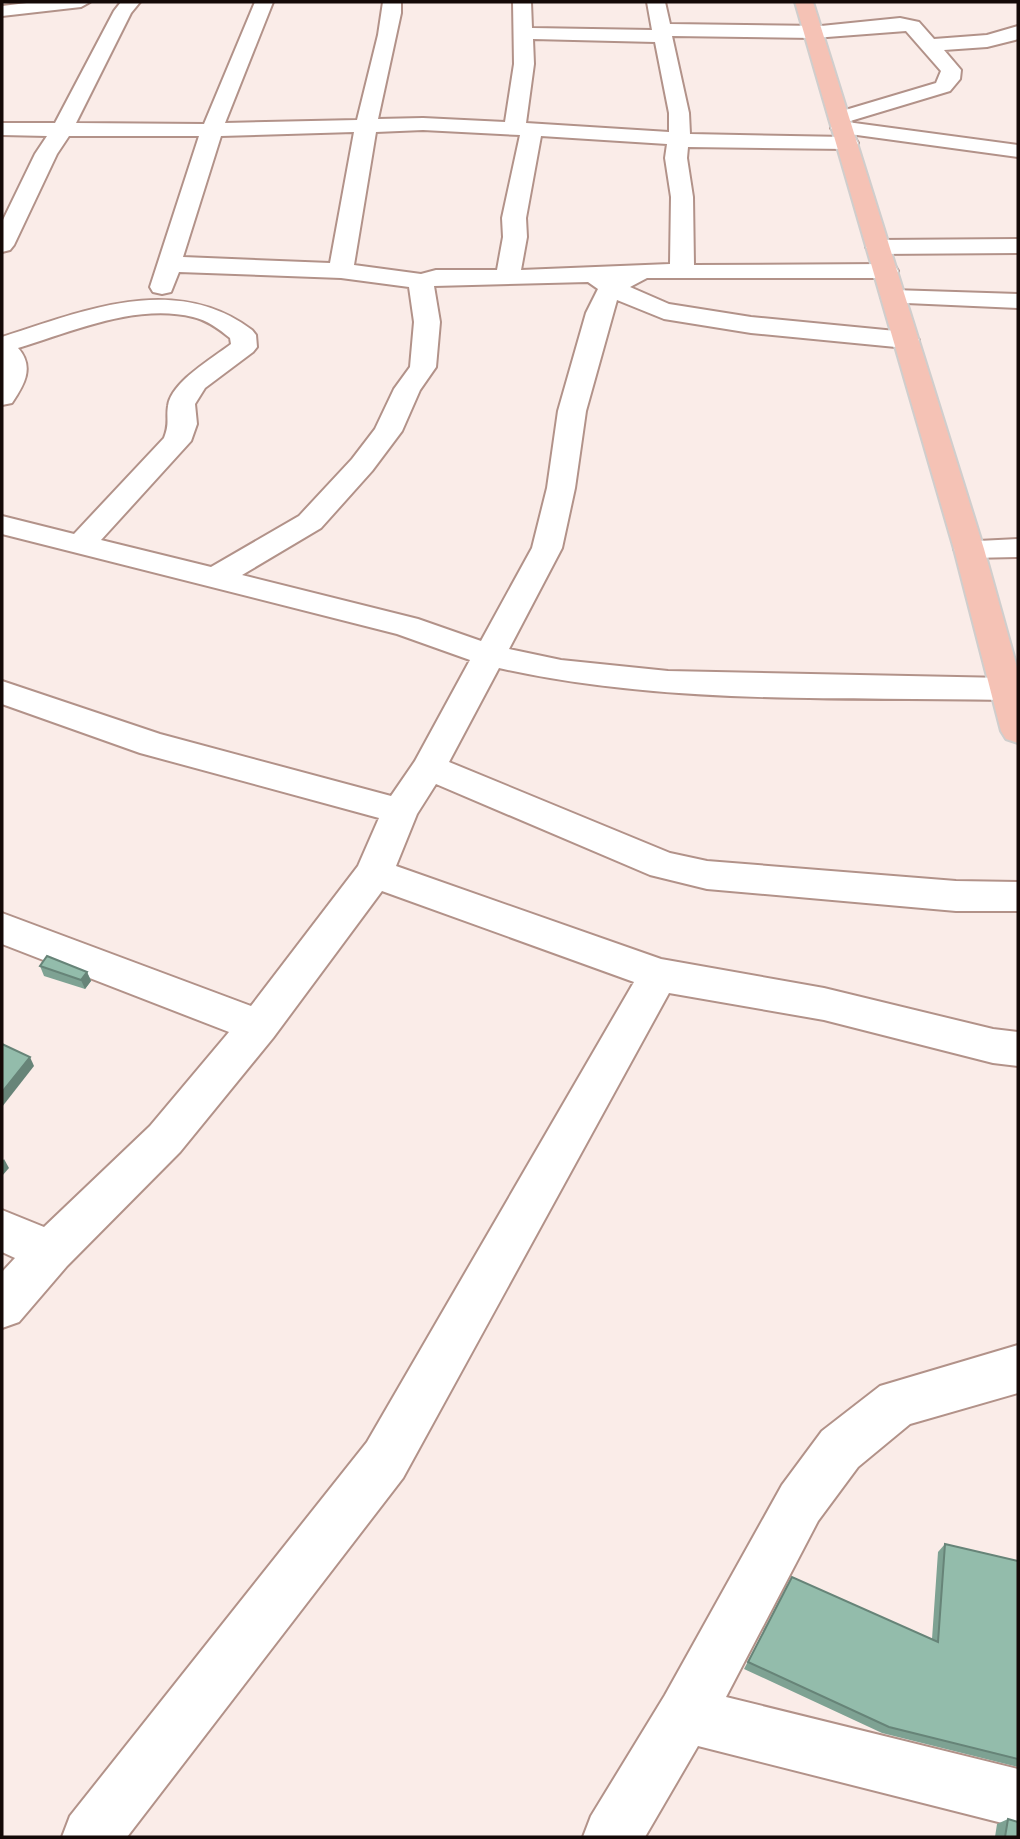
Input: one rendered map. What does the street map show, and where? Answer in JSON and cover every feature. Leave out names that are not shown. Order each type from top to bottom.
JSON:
[{"type":"main road","points":[[804,2],[969,549],[1018,731]]},
{"type":"street","points":[[2,11],[81,2]]},
{"type":"street","points":[[2,245],[46,154],[64,128],[87,79],[131,2]]},
{"type":"street","points":[[157,306],[212,130],[264,2]]},
{"type":"street","points":[[341,271],[366,125],[392,20],[392,2]]},
{"type":"street","points":[[508,278],[515,237],[514,218],[520,198],[524,129],[522,2]]},
{"type":"street","points":[[656,2],[679,113],[676,158],[682,197],[682,272]]},
{"type":"street","points":[[523,33],[814,31],[859,30],[900,24],[912,26],[951,70],[950,79],[943,87],[843,130]]},
{"type":"street","points":[[931,45],[973,43],[1018,32]]},
{"type":"street","points":[[2,129],[212,130],[424,124],[654,136],[679,140],[843,130],[1018,151]]},
{"type":"street","points":[[169,264],[341,271],[423,282],[436,277],[604,281],[638,272],[682,272],[882,259],[1018,246]]},
{"type":"street","points":[[604,281],[644,303],[691,316],[751,325],[906,340]]},
{"type":"street","points":[[2,1306],[51,1251],[165,1139],[259,1026],[374,873],[400,811],[429,767],[547,548],[561,488],[572,411],[606,295],[604,281]]},
{"type":"street","points":[[215,578],[310,522],[362,465],[388,431],[407,389],[423,367],[427,322],[420,290],[423,282]]},
{"type":"street","points":[[893,297],[1018,301]]},
{"type":"street","points":[[2,397],[13,381],[13,358],[2,346],[96,317],[157,306],[199,310],[222,320],[243,335],[244,347],[195,383],[181,404],[183,424],[177,441],[80,545]]},
{"type":"street","points":[[3,527],[407,626],[488,655],[561,671],[668,682],[1006,689]]},
{"type":"street","points":[[969,549],[1018,548]]},
{"type":"street","points":[[2,692],[152,744],[400,811]]},
{"type":"street","points":[[429,767],[663,865],[706,875],[956,896],[1018,897]]},
{"type":"street","points":[[374,873],[659,975],[824,1004],[993,1046],[1018,1048]]},
{"type":"street","points":[[2,928],[259,1026]]},
{"type":"street","points":[[91,1837],[385,1460],[659,975]]},
{"type":"street","points":[[2,1231],[51,1251]]},
{"type":"street","points":[[612,1837],[685,1714],[766,1570],[800,1503],[840,1448],[897,1403],[1018,1369]]},
{"type":"street","points":[[685,1714],[1018,1798]]},
{"type":"building","points":[[47,956],[87,972],[81,980],[40,966]]},
{"type":"building","points":[[2,1044],[30,1057],[2,1092]]},
{"type":"building","points":[[945,1544],[1018,1561],[1018,1759],[889,1727],[748,1662],[792,1577],[938,1642]]},
{"type":"building","points":[[1008,1819],[1018,1822],[1018,1837],[1005,1837]]}]
